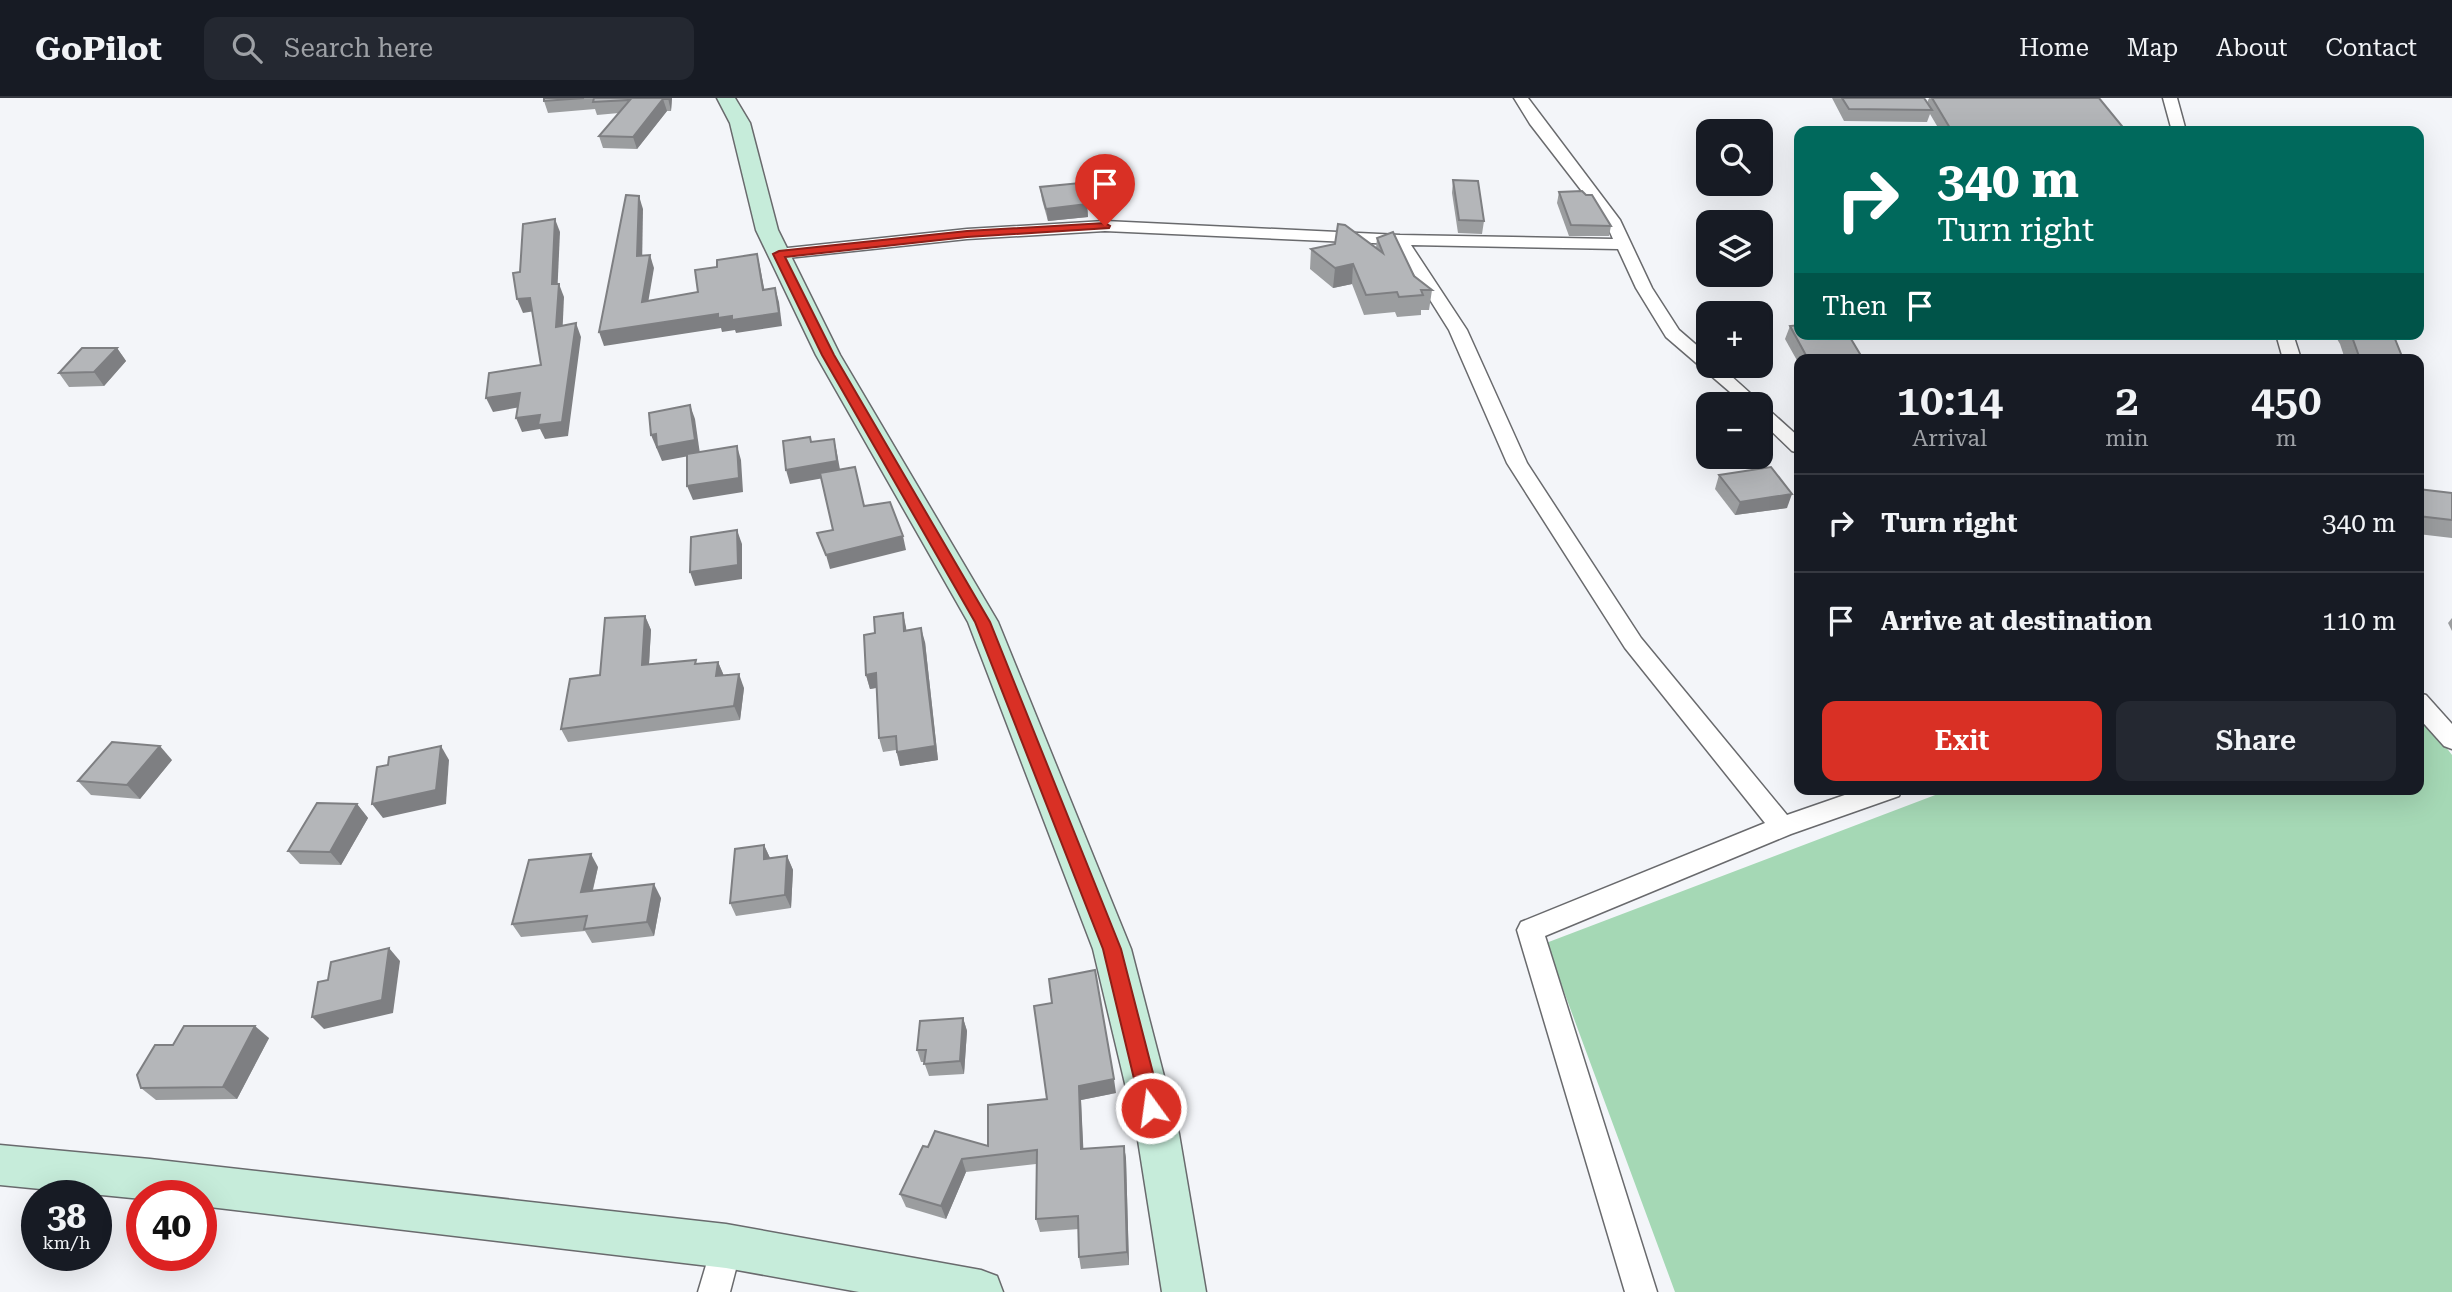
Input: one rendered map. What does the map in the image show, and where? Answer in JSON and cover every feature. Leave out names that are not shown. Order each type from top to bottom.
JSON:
[{"type":"street","points":[[726,98],[740,123],[767,230],[828,355],[983,622],[1112,949],[1158,1134],[1184,1292]]},
{"type":"street","points":[[1521,98],[1535,121],[1612,220],[1644,288],[1672,333],[1696,354]]},
{"type":"street","points":[[2170,98],[2178,126]]},
{"type":"street","points":[[779,254],[967,234],[1105,226],[1400,240],[1623,244]]},
{"type":"street","points":[[1400,240],[1458,330],[1517,463],[1626,632],[1782,827]]},
{"type":"street","points":[[1724,378],[1741,392]]},
{"type":"street","points":[[1773,422],[1794,442]]},
{"type":"street","points":[[2424,708],[2452,740]]},
{"type":"street","points":[[1640,1292],[1530,930],[1782,827],[1873,795]]},
{"type":"street","points":[[0,1166],[150,1179],[726,1246],[981,1292]]},
{"type":"street","points":[[714,1292],[726,1246]]},
{"type":"green space","points":[[2424,719],[2452,755],[2452,1292],[1675,1292],[1546,943],[1935,795],[2424,795]]},
{"type":"building","points":[[544,98],[584,98],[544,101]]},
{"type":"building","points":[[594,98],[668,99],[663,99],[633,137],[599,136],[630,100],[593,102]]},
{"type":"building","points":[[1842,98],[1924,98],[1932,110],[1849,109]]},
{"type":"building","points":[[1932,98],[2099,98],[2122,126],[1949,126]]},
{"type":"building","points":[[1453,180],[1478,181],[1484,221],[1459,220]]},
{"type":"building","points":[[1080,183],[1087,204],[1046,209],[1040,187]]},
{"type":"building","points":[[1582,191],[1586,195],[1592,195],[1611,226],[1571,225],[1559,192]]},
{"type":"building","points":[[626,195],[639,196],[637,256],[650,255],[642,302],[698,292],[695,270],[717,267],[717,260],[757,254],[763,290],[775,288],[779,313],[732,320],[732,316],[718,318],[718,314],[599,332]]},
{"type":"building","points":[[555,219],[552,284],[559,284],[556,327],[576,323],[562,422],[538,425],[540,415],[516,418],[520,393],[486,398],[489,373],[541,365],[530,298],[517,299],[513,273],[520,272],[523,224]]},
{"type":"building","points":[[1338,224],[1345,225],[1383,253],[1377,238],[1393,232],[1414,276],[1432,290],[1421,290],[1423,295],[1399,297],[1397,292],[1366,295],[1353,264],[1335,268],[1311,249],[1335,244]]},
{"type":"building","points":[[1798,340],[1852,340],[1860,354],[1805,354]]},
{"type":"building","points":[[2353,340],[2395,340],[2401,354],[2358,354]]},
{"type":"building","points":[[82,348],[117,348],[94,372],[59,373]]},
{"type":"building","points":[[690,405],[695,440],[657,447],[656,434],[651,435],[649,413]]},
{"type":"building","points":[[810,437],[811,442],[834,439],[837,461],[786,470],[783,441]]},
{"type":"building","points":[[737,446],[739,478],[687,486],[687,454]]},
{"type":"building","points":[[855,467],[864,506],[890,502],[903,536],[826,555],[817,533],[833,530],[820,473]]},
{"type":"building","points":[[1773,469],[1792,494],[1740,502],[1719,475]]},
{"type":"building","points":[[2424,490],[2452,493],[2452,520],[2424,517]]},
{"type":"building","points":[[737,530],[738,565],[690,572],[691,537]]},
{"type":"building","points":[[903,613],[904,631],[921,628],[935,746],[897,752],[896,736],[879,738],[876,673],[866,675],[864,635],[875,633],[874,617]]},
{"type":"building","points":[[645,616],[642,665],[696,660],[695,664],[718,662],[716,676],[739,674],[734,706],[561,729],[570,679],[600,675],[605,618]]},
{"type":"building","points":[[112,742],[160,746],[127,785],[78,781]]},
{"type":"building","points":[[441,746],[436,790],[372,804],[377,767],[388,765],[389,757]]},
{"type":"building","points":[[317,803],[357,804],[330,852],[288,851]]},
{"type":"building","points":[[764,845],[764,859],[787,856],[785,895],[730,903],[735,849]]},
{"type":"building","points":[[591,854],[581,892],[654,884],[647,922],[584,929],[587,916],[512,924],[529,860]]},
{"type":"building","points":[[389,948],[382,1000],[312,1017],[318,982],[328,980],[331,962]]},
{"type":"building","points":[[1095,970],[1114,1079],[1079,1086],[1081,1149],[1124,1146],[1127,1252],[1079,1257],[1078,1216],[1036,1219],[1037,1150],[962,1159],[941,1206],[900,1194],[923,1146],[928,1147],[935,1131],[988,1146],[988,1105],[1047,1099],[1034,1006],[1052,1003],[1049,979]]},
{"type":"building","points":[[963,1018],[960,1061],[924,1064],[926,1050],[917,1050],[920,1021]]},
{"type":"building","points":[[184,1026],[255,1026],[223,1087],[141,1088],[137,1075],[155,1045],[173,1045]]},
{"type":"route","points":[[1105,226],[967,234],[779,254],[828,355],[983,622],[1112,949],[1151,1108]]}]
